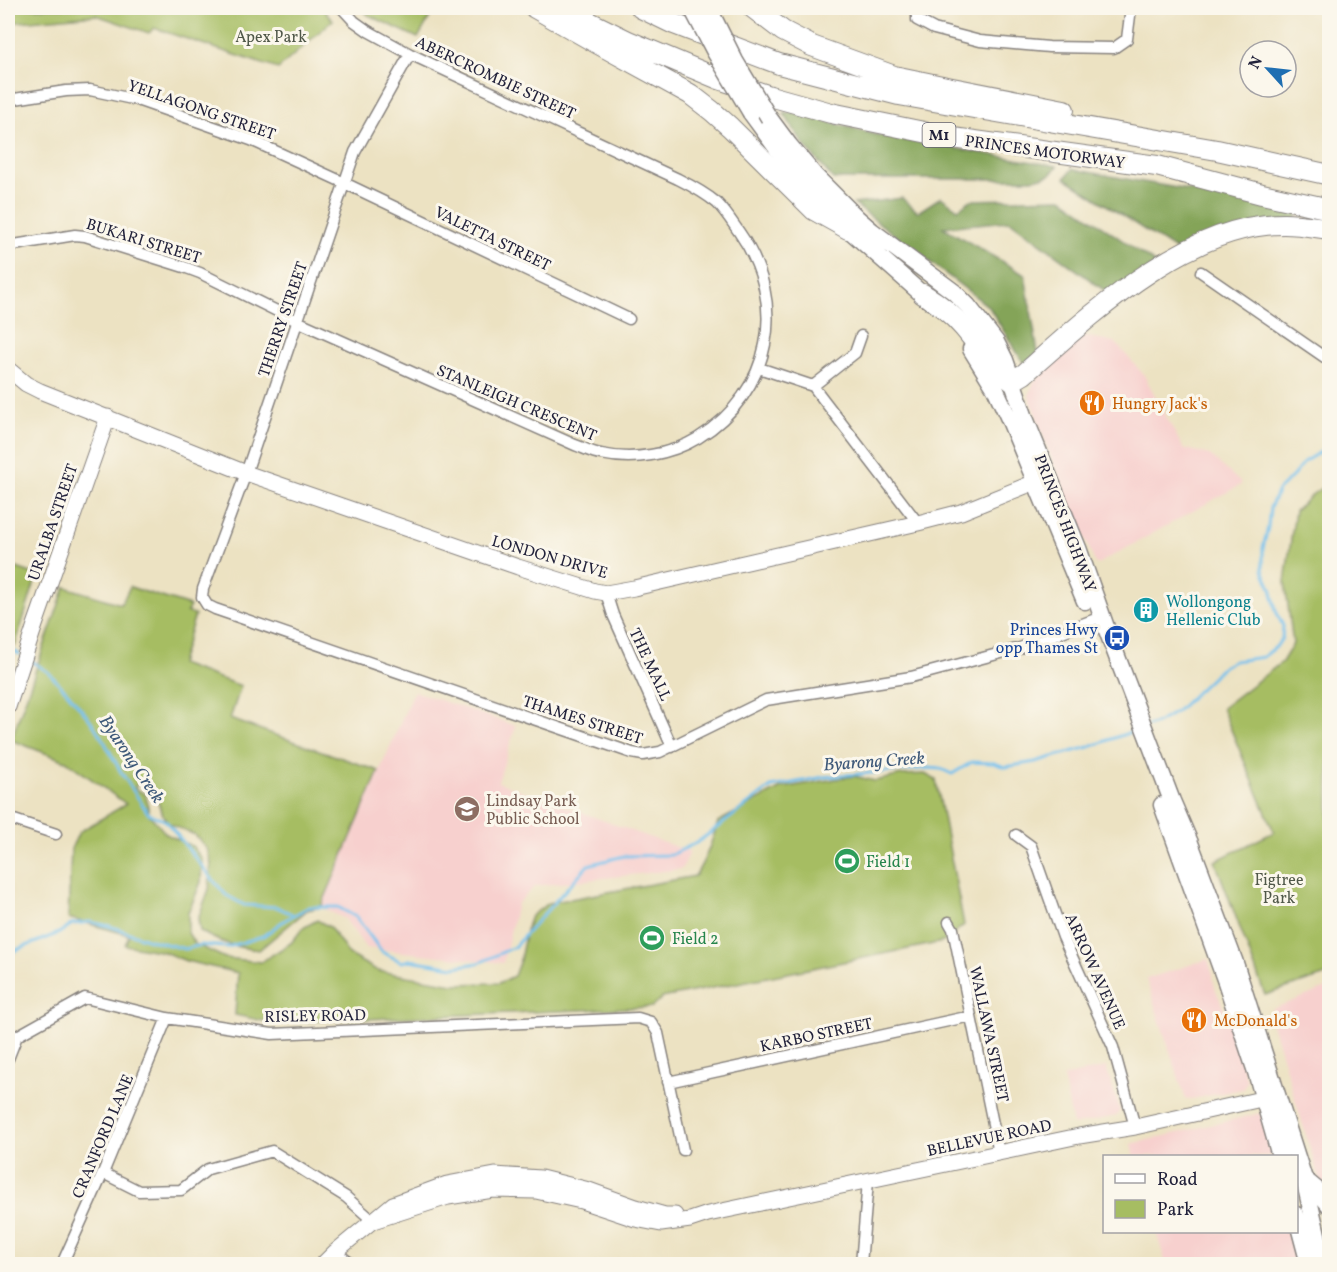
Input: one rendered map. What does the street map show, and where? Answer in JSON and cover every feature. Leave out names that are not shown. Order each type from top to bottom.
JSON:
[{"type":"highway","points":[[535,8],[690,94],[730,127],[814,210],[848,229]]},
{"type":"highway","name":"PRINCES MOTORWAY","points":[[563,8],[628,41],[719,79],[831,113],[953,138],[1157,166],[1329,209]]},
{"type":"highway","name":"PRINCES MOTORWAY","points":[[641,8],[674,24],[779,64],[899,95],[1217,150],[1329,175]]},
{"type":"highway","points":[[753,8],[783,31],[812,46],[894,76],[1248,147],[1329,175]]},
{"type":"highway","points":[[923,294],[939,304],[962,326],[999,371],[1012,381],[1024,374],[1089,316],[1172,258],[1204,242],[1244,229],[1283,224],[1329,229]]},
{"type":"main road","name":"PRINCES HIGHWAY","points":[[692,8],[751,113],[784,158],[848,229],[923,294],[955,329],[983,367],[1078,548],[1135,718]]},
{"type":"main road","name":"PRINCES HIGHWAY","points":[[710,10],[735,61],[770,118],[815,176],[872,231],[954,292],[996,342],[1005,360],[1025,418],[1042,479],[1093,620],[1190,843],[1234,960],[1271,1097],[1280,1155]]},
{"type":"main road","name":"PRINCES HIGHWAY","points":[[1271,1097],[1294,1155]]},
{"type":"main road","name":"PRINCES HIGHWAY","points":[[1298,1164],[1304,1179],[1309,1264]]},
{"type":"main road","points":[[1304,1179],[1316,1189],[1329,1206]]},
{"type":"main road","points":[[1308,1219],[1329,1212]]},
{"type":"main road","name":"PRINCES HIGHWAY","points":[[1308,1219],[1324,1264]]},
{"type":"street","name":"ABERCROMBIE STREET","points":[[342,8],[361,26],[410,54],[643,162]]},
{"type":"street","points":[[917,8],[917,20],[934,29],[980,41],[1049,47],[1114,48],[1127,39],[1131,8]]},
{"type":"street","name":"THERRY STREET","points":[[204,602],[203,590],[246,472],[355,152],[410,54]]},
{"type":"street","name":"YELLAGONG STREET","points":[[8,100],[66,90],[90,90],[113,94],[137,100],[251,140],[344,183]]},
{"type":"street","name":"STANLEIGH CRESCENT","points":[[297,321],[575,445],[601,454],[635,457],[657,455],[679,448],[709,431],[727,416],[746,393],[759,368],[765,343],[767,295],[760,268],[746,242],[715,202],[698,189],[643,162]]},
{"type":"street","name":"VALETTA STREET","points":[[344,183],[629,319]]},
{"type":"street","name":"BUKARI STREET","points":[[8,246],[75,235],[85,236],[200,273],[297,321]]},
{"type":"street","points":[[1201,272],[1329,361]]},
{"type":"street","points":[[813,386],[855,353],[861,336]]},
{"type":"street","points":[[759,368],[813,386],[918,523]]},
{"type":"street","name":"LONDON DRIVE","points":[[8,369],[26,384],[246,472],[518,567],[595,591],[606,592],[634,588],[918,523],[961,512],[1042,479]]},
{"type":"street","name":"URALBA STREET","points":[[8,707],[108,417]]},
{"type":"street","name":"THE MALL","points":[[606,592],[612,615],[672,747]]},
{"type":"street","name":"THAMES STREET","points":[[204,602],[215,609],[635,754],[650,755],[672,747],[766,700],[911,677],[1020,648],[1093,620]]},
{"type":"street","points":[[8,818],[56,834]]},
{"type":"street","name":"ARROW AVENUE","points":[[1016,835],[1031,846],[1063,937],[1113,1047],[1135,1127]]},
{"type":"street","name":"WALLAWA STREET","points":[[949,922],[999,1153]]},
{"type":"street","name":"RISLEY ROAD","points":[[8,1059],[17,1036],[85,998],[167,1018],[272,1034],[638,1018],[651,1022],[658,1033],[668,1082]]},
{"type":"street","name":"KARBO STREET","points":[[668,1082],[971,1016]]},
{"type":"street","name":"CRANFORD LANE","points":[[62,1264],[103,1173],[167,1018]]},
{"type":"street","points":[[668,1082],[683,1150]]},
{"type":"street","name":"BELLEVUE ROAD","points":[[323,1264],[393,1204],[447,1184],[495,1175],[550,1180],[665,1215],[708,1214],[1271,1097]]},
{"type":"street","points":[[103,1173],[139,1191],[182,1190],[208,1169],[272,1151],[346,1197],[373,1221]]},
{"type":"street","points":[[861,1264],[868,1181]]},
{"type":"street","points":[[335,1252],[352,1264]]},
{"type":"shaded area","points":[[1083,336],[1115,342],[1144,375],[1183,448],[1210,455],[1242,484],[1096,565],[1050,455],[1029,396],[1034,381]]},
{"type":"shaded area","name":"Lindsay Park Public School","points":[[414,691],[516,726],[498,782],[690,852],[682,869],[535,886],[517,904],[503,963],[366,948],[345,919],[321,907]]},
{"type":"shaded area","points":[[1208,959],[1215,988],[1228,1019],[1247,1081],[1243,1089],[1186,1100],[1146,979]]},
{"type":"shaded area","points":[[1329,987],[1329,1189],[1320,1181],[1270,1017],[1272,1009]]},
{"type":"shaded area","points":[[1106,1067],[1120,1110],[1116,1116],[1073,1125],[1063,1077]]},
{"type":"shaded area","points":[[1261,1113],[1271,1155],[1134,1155],[1131,1144]]},
{"type":"shaded area","points":[[1156,1233],[1290,1233],[1299,1264],[1166,1264]]},
{"type":"green space","name":"Apex Park","points":[[8,8],[322,8],[333,20],[278,69],[154,28],[149,33],[96,15],[8,23]]},
{"type":"green space","points":[[362,8],[435,8],[418,38],[368,15]]},
{"type":"green space","points":[[793,112],[873,134],[1057,166],[1050,175],[1034,179],[833,179],[804,145],[784,114]]},
{"type":"green space","points":[[1072,169],[1298,210],[1296,220],[1178,252],[1065,178]]},
{"type":"green space","points":[[941,197],[958,209],[971,200],[1062,198],[1156,264],[1112,296],[1010,221],[943,227],[1025,275],[1038,353],[1024,364],[989,307],[854,204],[902,198],[918,212]]},
{"type":"green space","name":"Figtree Park","points":[[1329,483],[1329,974],[1265,995],[1215,861],[1274,832],[1222,708],[1282,662],[1293,644],[1285,582],[1295,511]]},
{"type":"green space","points":[[8,565],[37,575],[15,646],[8,642]]},
{"type":"green space","points":[[65,587],[121,604],[130,587],[190,606],[187,612],[195,615],[180,664],[241,686],[230,719],[379,771],[321,907],[307,910],[259,950],[228,944],[200,931],[198,919],[209,889],[211,863],[207,849],[195,835],[168,823],[153,789],[139,779],[135,788],[146,795],[149,814],[166,834],[192,846],[202,859],[201,882],[188,913],[188,933],[195,944],[225,958],[261,962],[291,943],[303,928],[317,920],[330,927],[349,955],[378,971],[453,984],[499,983],[514,976],[531,916],[549,903],[695,876],[706,856],[718,822],[781,788],[854,776],[875,781],[902,775],[925,774],[936,780],[964,925],[943,942],[662,998],[652,1007],[273,1023],[235,1015],[238,973],[186,961],[164,952],[125,945],[129,935],[68,918],[71,849],[79,832],[126,804],[66,761],[11,740]]},
{"type":"waterway","name":"Byarong Creek","points":[[1148,726],[1177,711],[1224,666],[1234,661],[1263,657],[1276,647],[1282,638],[1283,626],[1263,570],[1263,548],[1270,508],[1278,490],[1305,461],[1330,446]]},
{"type":"waterway","name":"Byarong Creek","points":[[8,647],[19,654]]},
{"type":"waterway","name":"Byarong Creek","points":[[30,660],[48,672],[67,692],[91,721],[148,813],[166,821],[226,895],[244,905],[277,907],[294,915]]},
{"type":"waterway","name":"Byarong Creek","points":[[8,956],[16,950],[59,933],[72,924],[90,922],[185,949],[201,945],[228,947],[263,936],[285,920],[309,907],[338,907],[356,917],[382,952],[402,962],[410,960],[454,967],[479,963],[514,947],[588,865],[624,856],[671,855],[698,842],[771,787],[824,777],[929,768],[941,769],[952,774],[972,762],[994,763],[1005,767],[1035,762],[1092,746],[1139,729]]},
{"type":"place","name":"Hungry Jack's","points":[[1092,403]]},
{"type":"place","name":"Wollongong Hellenic Club","points":[[1146,610]]},
{"type":"place","name":"Princes Hwy opp Thames St","points":[[1117,638]]},
{"type":"place","name":"Lindsay Park Public School","points":[[467,809]]},
{"type":"place","name":"Field 1","points":[[847,861]]},
{"type":"place","name":"Field 2","points":[[652,938]]},
{"type":"place","name":"McDonald's","points":[[1194,1020]]}]
